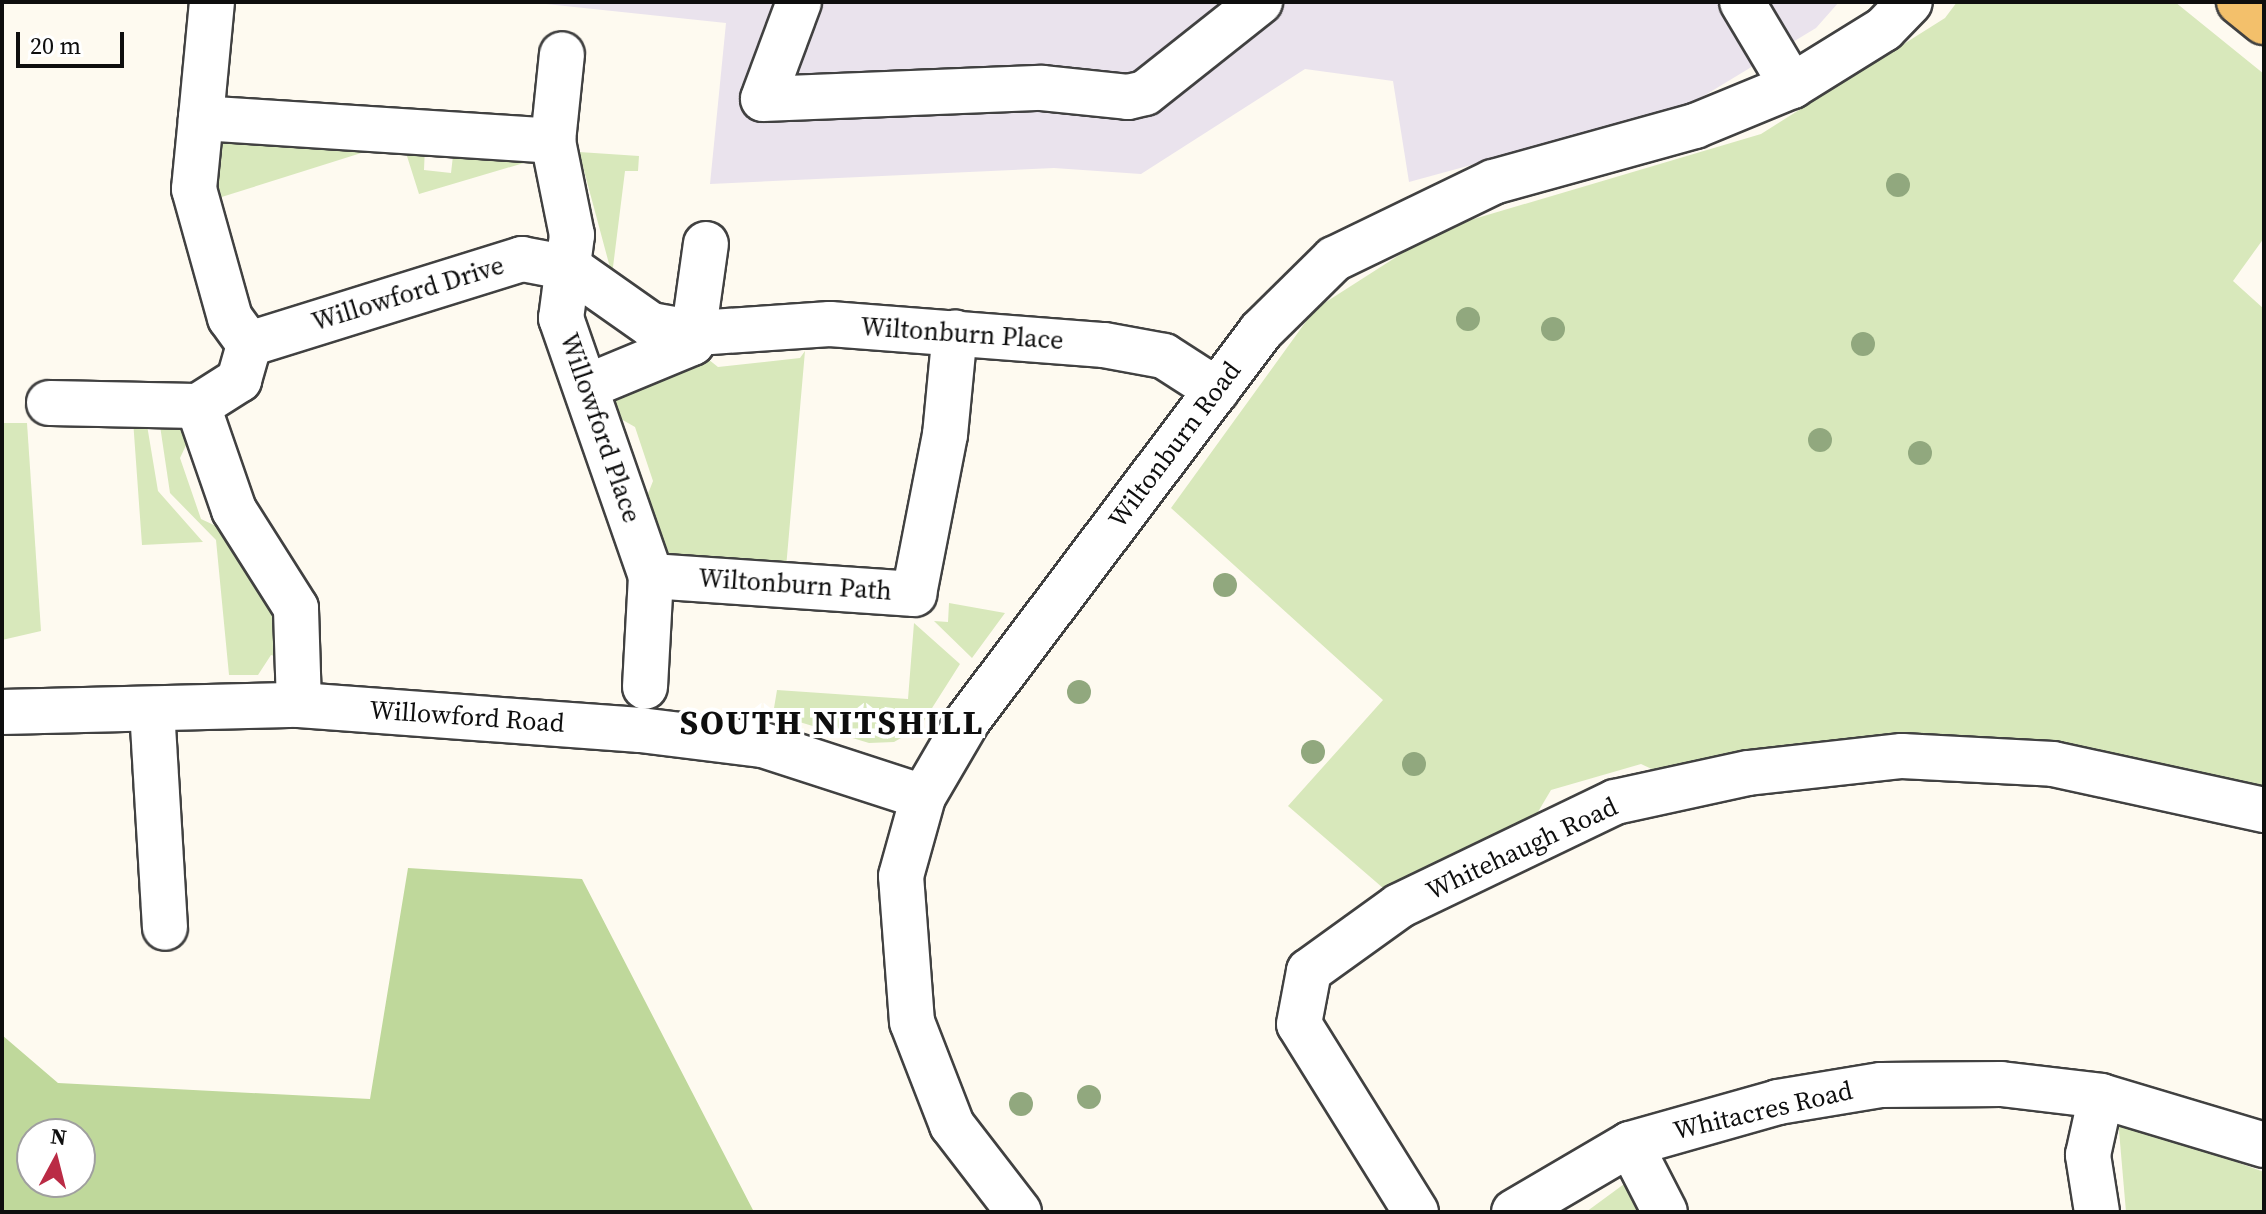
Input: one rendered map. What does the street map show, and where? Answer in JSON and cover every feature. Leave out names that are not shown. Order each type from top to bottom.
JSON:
[{"type":"main road","points":[[2239,2],[2264,22]]},
{"type":"street","points":[[49,403],[198,406],[239,380],[249,344],[230,318],[194,189],[212,2]]},
{"type":"street","points":[[799,2],[763,99],[1042,88],[1128,97],[1145,93],[1260,2]]},
{"type":"street","points":[[1742,2],[1792,86]]},
{"type":"street","name":"Wiltonburn Road","points":[[1019,1212],[952,1125],[912,1022],[901,876],[923,797],[968,720],[1261,331],[1334,259],[1493,182],[1695,126],[1792,86],[1884,29],[1910,2]]},
{"type":"street","name":"Willowford Place","points":[[562,54],[553,141],[572,235],[561,318],[651,576],[645,687]]},
{"type":"street","points":[[201,118],[553,141]]},
{"type":"street","points":[[586,387],[683,351],[697,333],[706,244]]},
{"type":"street","name":"Willowford Drive","points":[[249,344],[522,259],[570,268]]},
{"type":"street","name":"Wiltonburn Place","points":[[570,268],[651,325],[697,333],[830,324],[955,332],[1164,356],[1217,390]]},
{"type":"street","name":"Wiltonburn Path","points":[[651,576],[914,594],[945,435],[955,332]]},
{"type":"street","points":[[198,406],[234,510],[296,608],[299,705]]},
{"type":"street","name":"Willowford Road","points":[[2,712],[299,705],[763,745],[923,797]]},
{"type":"street","points":[[152,709],[165,928]]},
{"type":"street","name":"Whitehaugh Road","points":[[1416,1212],[1299,1024],[1309,971],[1399,906],[1601,809],[1748,773],[1902,756],[2053,764],[2264,810]]},
{"type":"street","name":"Whitacres Road","points":[[1514,1212],[1630,1144],[1778,1102],[1881,1085],[2001,1084],[2101,1096],[2264,1145]]},
{"type":"street","points":[[2097,1212],[2088,1155],[2101,1096]]},
{"type":"street","points":[[1630,1144],[1665,1212]]},
{"type":"shaded area","points":[[527,2],[1839,2],[1816,28],[1687,106],[1409,182],[1393,81],[1305,69],[1141,174],[1054,168],[710,184],[726,23]]},
{"type":"green space","points":[[1957,2],[2175,2],[2264,74],[2264,238],[2233,281],[2264,309],[2264,797],[2148,765],[1669,777],[1641,764],[1551,790],[1532,822],[1383,888],[1288,806],[1383,700],[1171,508],[1315,309],[1440,229],[1761,134],[1945,18]]},
{"type":"green space","points":[[215,139],[393,143],[212,200]]},
{"type":"green space","points":[[425,146],[424,170],[451,173],[454,147],[534,160],[419,194],[406,153]]},
{"type":"green space","points":[[579,152],[639,156],[638,171],[625,171],[612,275]]},
{"type":"green space","points":[[805,351],[786,568],[662,560],[644,504],[653,481],[635,427],[614,415],[605,389],[703,355],[718,367],[800,358]]},
{"type":"green space","points":[[146,419],[158,491],[203,542],[142,545],[133,420]]},
{"type":"green space","points":[[159,419],[181,426],[188,441],[180,458],[201,519],[231,533],[272,595],[281,658],[271,655],[258,675],[229,675],[216,540],[170,493]]},
{"type":"green space","points":[[2,423],[27,423],[41,631],[2,640]]},
{"type":"green space","points":[[949,603],[1005,613],[972,658],[934,621],[948,622]]},
{"type":"green space","points":[[914,623],[960,664],[920,727],[894,742],[869,743],[773,714],[777,690],[908,699]]},
{"type":"green space","points":[[408,868],[582,879],[754,1212],[2,1212],[2,1035],[58,1083],[370,1099]]},
{"type":"green space","points":[[2118,1119],[2264,1172],[2264,1212],[2126,1212]]},
{"type":"green space","points":[[1635,1176],[1649,1212],[1586,1212]]},
{"type":"district","name":"SOUTH NITSHILL","points":[[832,723]]}]
